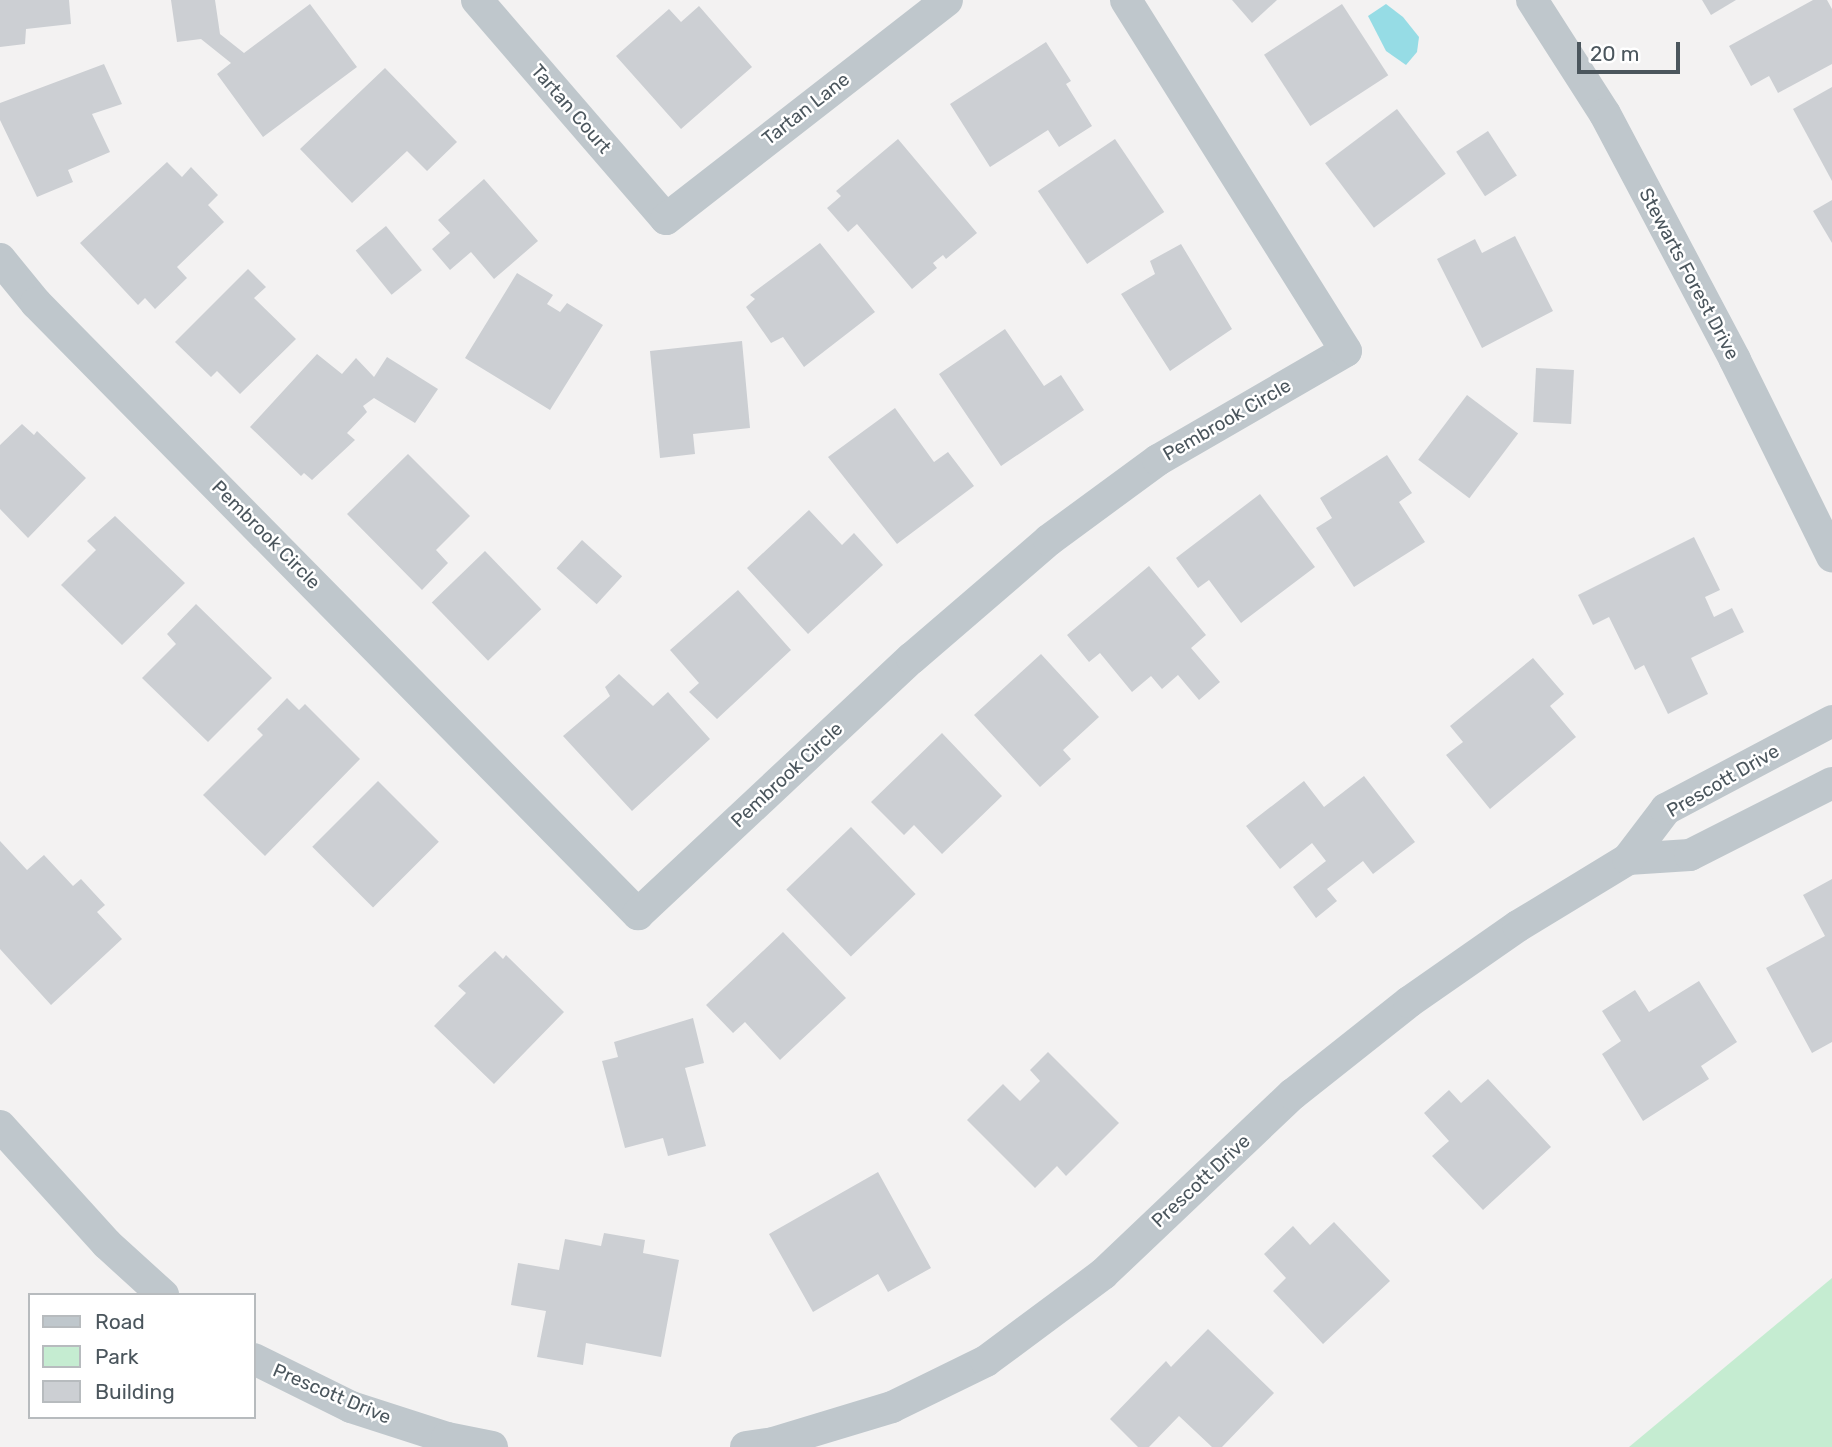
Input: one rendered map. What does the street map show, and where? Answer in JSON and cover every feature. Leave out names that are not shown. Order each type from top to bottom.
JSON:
[{"type":"street","name":"Tartan Court","points":[[477,0],[666,219]]},
{"type":"street","name":"Tartan Lane","points":[[666,219],[947,0]]},
{"type":"street","name":"Pembrook Circle","points":[[0,259],[36,303],[638,914],[912,658],[1049,540],[1158,460],[1346,351],[1126,0]]},
{"type":"street","name":"Stewarts Forest Drive","points":[[1532,0],[1605,114],[1735,360],[1832,556]]},
{"type":"street","name":"Prescott Drive","points":[[746,1447],[773,1443],[892,1407],[986,1361],[1104,1274],[1293,1094],[1409,1002],[1518,926],[1628,859],[1666,809],[1832,721]]},
{"type":"street","name":"Prescott Drive","points":[[1628,859],[1690,855],[1832,783]]},
{"type":"street","points":[[0,1126],[107,1244],[161,1293]]},
{"type":"street","name":"Prescott Drive","points":[[256,1360],[351,1406],[447,1438],[492,1447]]},
{"type":"green space","points":[[1832,1278],[1832,1447],[1629,1447]]},
{"type":"water","points":[[1386,4],[1403,17],[1419,37],[1417,52],[1406,65],[1386,51],[1368,16]]},
{"type":"building","points":[[0,0],[69,0],[71,24],[26,29],[25,44],[0,47]]},
{"type":"building","points":[[171,0],[215,0],[220,34],[244,53],[310,4],[357,67],[263,137],[217,74],[231,63],[201,39],[177,42]]},
{"type":"building","points":[[1232,0],[1277,0],[1252,23]]},
{"type":"building","points":[[1702,0],[1736,0],[1711,15]]},
{"type":"building","points":[[1813,0],[1827,0],[1832,9],[1832,64],[1778,93],[1769,76],[1751,86],[1729,46]]},
{"type":"building","points":[[1342,4],[1388,75],[1310,126],[1264,55]]},
{"type":"building","points":[[699,6],[752,67],[681,129],[616,56],[669,9],[681,22]]},
{"type":"building","points":[[1046,42],[1071,81],[1066,84],[1092,126],[1059,147],[1048,130],[990,167],[950,104]]},
{"type":"building","points":[[104,64],[122,104],[92,114],[110,152],[68,170],[73,182],[37,197],[0,120],[0,103]]},
{"type":"building","points":[[385,68],[457,142],[427,171],[407,151],[352,203],[300,149]]},
{"type":"building","points":[[1832,87],[1832,181],[1793,109]]},
{"type":"building","points":[[1397,109],[1446,174],[1374,228],[1325,163]]},
{"type":"building","points":[[1488,131],[1517,175],[1485,196],[1456,152]]},
{"type":"building","points":[[898,139],[977,233],[946,259],[943,255],[933,263],[937,268],[912,289],[857,224],[848,232],[827,208],[841,196],[836,191]]},
{"type":"building","points":[[1115,139],[1164,212],[1087,264],[1038,191]]},
{"type":"building","points":[[167,162],[182,177],[191,167],[218,195],[208,205],[224,222],[177,267],[187,278],[155,309],[145,298],[138,305],[80,243]]},
{"type":"building","points":[[484,179],[538,241],[494,279],[471,252],[450,270],[432,249],[450,233],[438,220]]},
{"type":"building","points":[[1832,200],[1832,243],[1813,211]]},
{"type":"building","points":[[386,226],[422,270],[392,295],[356,251]]},
{"type":"building","points":[[1515,236],[1553,311],[1482,348],[1437,259],[1475,239],[1482,253]]},
{"type":"building","points":[[820,243],[875,312],[804,367],[783,337],[771,343],[746,307],[755,299],[750,295]]},
{"type":"building","points":[[1181,244],[1232,329],[1170,371],[1121,294],[1155,274],[1150,261]]},
{"type":"building","points":[[248,269],[266,287],[254,298],[296,339],[240,394],[217,371],[211,377],[175,342]]},
{"type":"building","points":[[517,273],[553,295],[547,304],[560,312],[567,303],[603,325],[550,410],[465,358]]},
{"type":"building","points":[[1005,329],[1044,386],[1061,375],[1084,410],[1001,466],[939,374]]},
{"type":"building","points":[[742,341],[750,428],[693,434],[695,454],[660,458],[650,351]]},
{"type":"building","points":[[317,354],[342,374],[356,358],[374,377],[387,357],[438,389],[415,423],[374,398],[363,406],[367,412],[347,433],[355,440],[312,480],[304,473],[301,476],[250,427]]},
{"type":"building","points":[[1536,368],[1574,370],[1571,424],[1533,422]]},
{"type":"building","points":[[1467,395],[1518,434],[1469,498],[1418,460]]},
{"type":"building","points":[[895,408],[934,462],[948,452],[974,486],[897,544],[828,457]]},
{"type":"building","points":[[22,424],[34,435],[37,431],[86,478],[28,538],[0,509],[0,445]]},
{"type":"building","points":[[408,454],[470,516],[436,550],[448,563],[422,590],[347,514]]},
{"type":"building","points":[[1387,455],[1412,493],[1399,502],[1425,542],[1354,587],[1316,528],[1332,518],[1320,498]]},
{"type":"building","points":[[1260,494],[1315,567],[1241,623],[1209,580],[1198,588],[1176,558]]},
{"type":"building","points":[[809,510],[842,545],[854,533],[883,565],[808,634],[747,568]]},
{"type":"building","points":[[115,516],[185,583],[122,645],[61,585],[96,550],[87,541]]},
{"type":"building","points":[[1694,537],[1720,590],[1705,597],[1714,617],[1732,608],[1744,632],[1691,658],[1708,694],[1668,714],[1644,665],[1635,670],[1609,617],[1593,625],[1578,595]]},
{"type":"building","points":[[582,540],[622,576],[597,604],[557,568]]},
{"type":"building","points":[[485,551],[541,609],[488,661],[432,602]]},
{"type":"building","points":[[1149,566],[1206,635],[1191,648],[1220,682],[1199,700],[1178,675],[1162,689],[1151,676],[1132,692],[1100,653],[1089,662],[1067,635]]},
{"type":"building","points":[[738,590],[791,650],[717,719],[689,692],[699,683],[670,650]]},
{"type":"building","points":[[196,604],[272,678],[208,742],[142,678],[176,644],[167,634]]},
{"type":"building","points":[[1041,654],[1099,717],[1063,750],[1071,759],[1040,787],[974,715]]},
{"type":"building","points":[[1533,658],[1564,694],[1550,706],[1576,737],[1490,809],[1446,755],[1463,742],[1450,726]]},
{"type":"building","points":[[619,674],[653,706],[668,692],[710,739],[632,811],[563,736],[610,696],[605,687]]},
{"type":"building","points":[[287,698],[299,710],[305,704],[360,759],[265,856],[203,795],[263,735],[257,729]]},
{"type":"building","points":[[942,733],[1002,796],[942,854],[914,825],[904,835],[871,802]]},
{"type":"building","points":[[1364,776],[1415,842],[1373,874],[1363,861],[1327,889],[1337,901],[1316,918],[1293,887],[1326,861],[1312,843],[1280,869],[1246,826],[1304,781],[1324,807]]},
{"type":"building","points":[[378,781],[439,842],[373,908],[312,847]]},
{"type":"building","points":[[851,827],[916,894],[851,956],[786,890]]},
{"type":"building","points":[[0,841],[27,870],[44,855],[73,886],[81,879],[105,905],[97,912],[122,939],[51,1005],[0,949]]},
{"type":"building","points":[[1832,879],[1832,1042],[1812,1053],[1766,968],[1825,936],[1803,895]]},
{"type":"building","points":[[783,932],[846,998],[780,1060],[745,1022],[733,1033],[706,1005]]},
{"type":"building","points":[[495,951],[503,959],[506,955],[564,1012],[494,1084],[434,1026],[466,993],[458,986]]},
{"type":"building","points":[[1699,981],[1737,1042],[1701,1066],[1709,1079],[1643,1121],[1602,1054],[1621,1041],[1602,1011],[1635,990],[1649,1012]]},
{"type":"building","points":[[693,1018],[704,1063],[685,1068],[706,1146],[668,1156],[663,1138],[625,1148],[602,1061],[618,1057],[614,1042]]},
{"type":"building","points":[[1048,1052],[1119,1123],[1066,1176],[1057,1166],[1035,1188],[967,1120],[1003,1084],[1020,1101],[1040,1081],[1030,1070]]},
{"type":"building","points":[[1488,1079],[1551,1147],[1483,1210],[1432,1156],[1449,1141],[1424,1113],[1449,1090],[1461,1103]]},
{"type":"building","points":[[878,1172],[931,1268],[888,1292],[878,1274],[813,1312],[769,1234]]},
{"type":"building","points":[[1334,1222],[1390,1281],[1323,1344],[1273,1291],[1286,1278],[1264,1254],[1293,1226],[1310,1245]]},
{"type":"building","points":[[604,1233],[645,1240],[643,1253],[679,1260],[661,1357],[586,1343],[583,1365],[537,1357],[546,1311],[511,1305],[518,1263],[559,1270],[565,1239],[601,1246]]},
{"type":"building","points":[[1208,1329],[1274,1393],[1222,1447],[1212,1447],[1179,1416],[1149,1447],[1138,1447],[1110,1419],[1166,1361],[1171,1367]]}]
